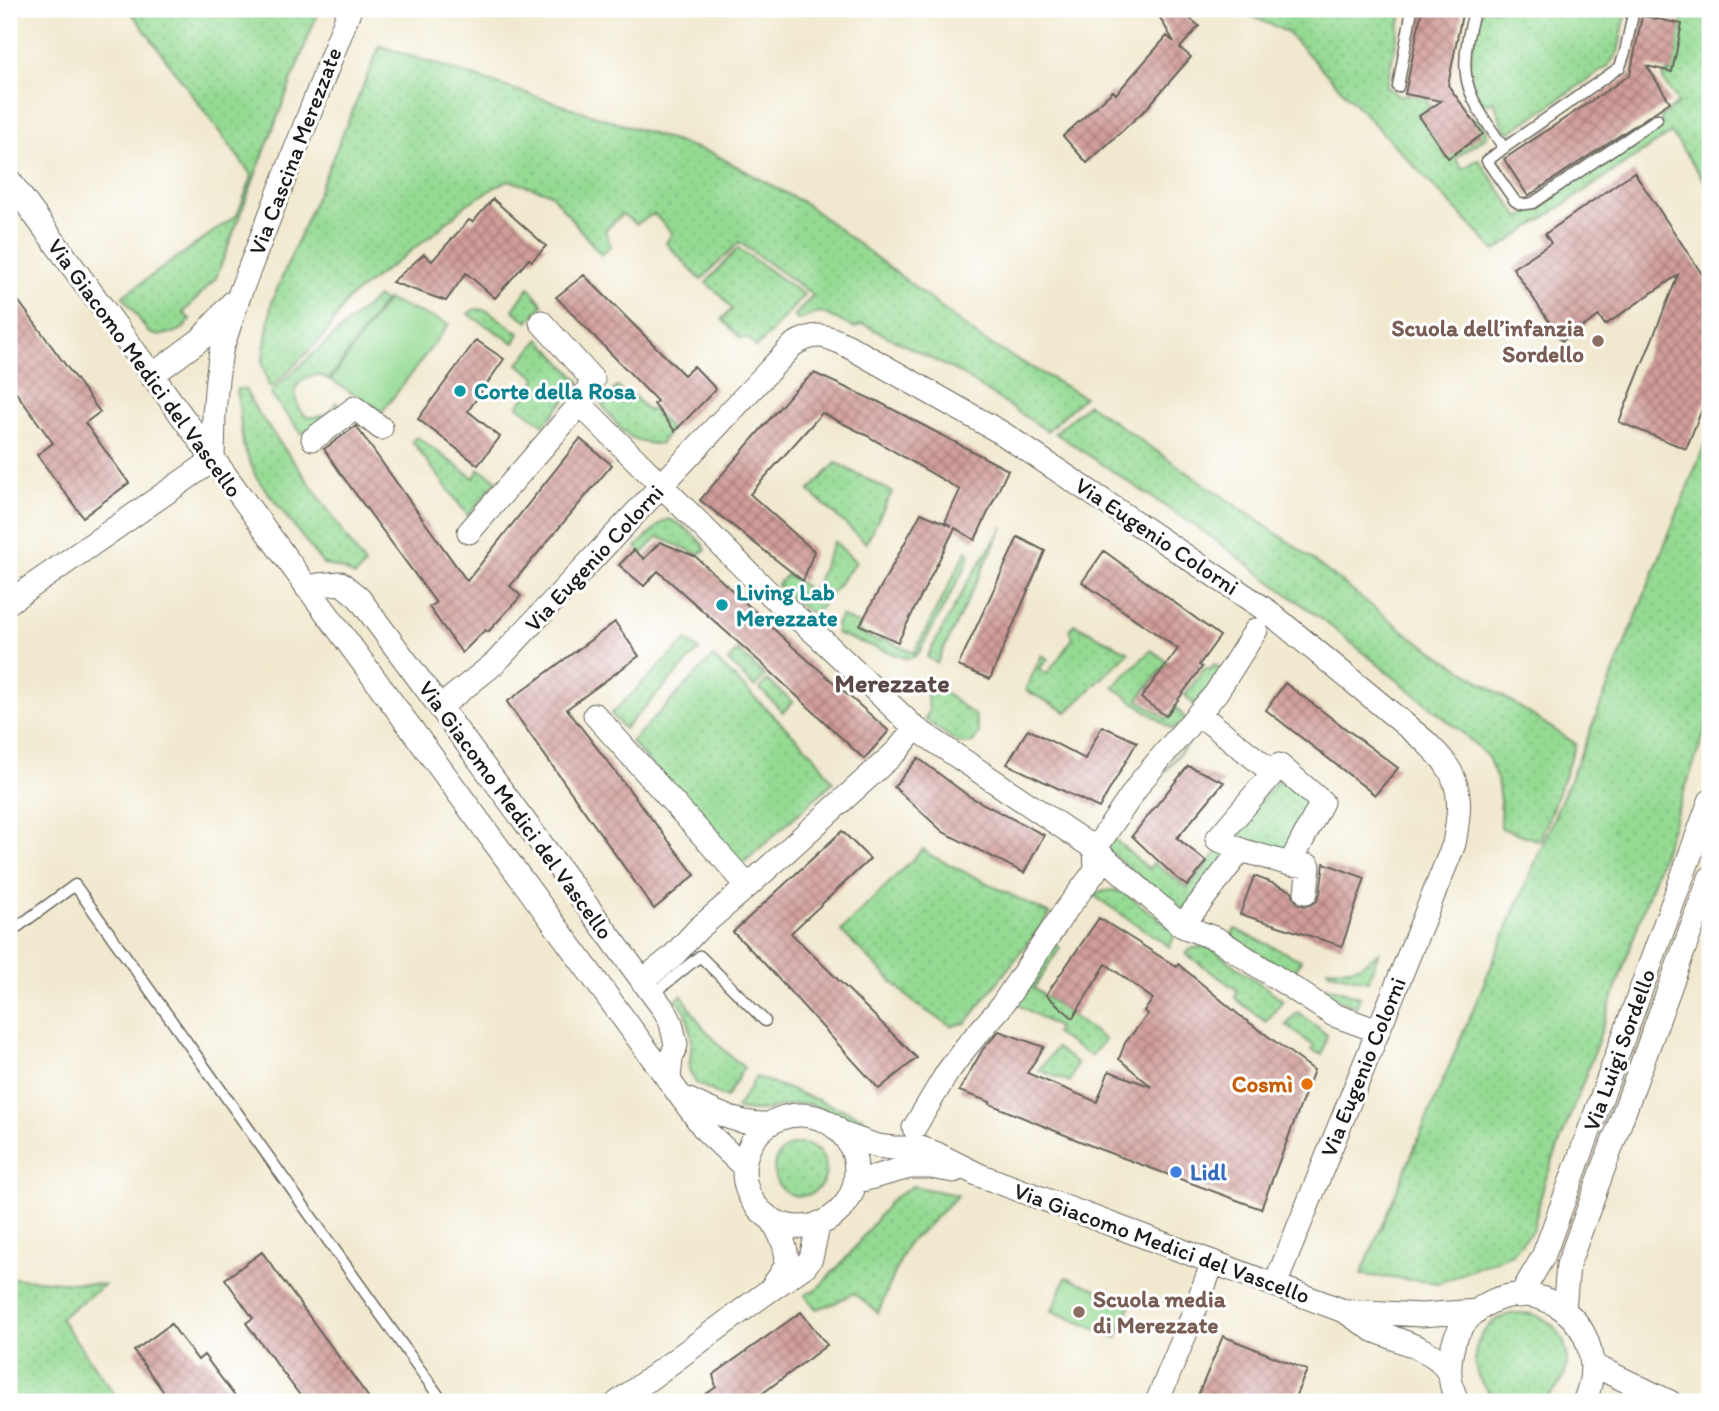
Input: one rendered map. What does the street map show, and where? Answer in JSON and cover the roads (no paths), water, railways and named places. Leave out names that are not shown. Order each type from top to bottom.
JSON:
[{"type":"street","name":"Via Cascina Merezzate","points":[[240,293],[350,9]]},
{"type":"street","name":"Via Giacomo Medici del Vascello","points":[[9,180],[706,1131],[743,1166]]},
{"type":"street","points":[[151,376],[201,339],[240,293]]},
{"type":"street","points":[[9,602],[213,460],[219,363],[240,293]]},
{"type":"street","points":[[469,532],[580,404],[593,380],[541,322]]},
{"type":"street","name":"Via Eugenio Colorni","points":[[440,707],[495,663],[793,345],[814,336],[831,338],[848,346],[1002,433],[1269,612],[1426,742],[1446,764],[1460,804],[1454,845],[1275,1285]]},
{"type":"street","points":[[580,404],[772,596],[915,728],[1094,849],[1182,926],[1217,939],[1334,1016],[1378,1031]]},
{"type":"street","points":[[313,439],[355,408],[381,428]]},
{"type":"street","name":"Via Giacomo Medici del Vascello","points":[[307,588],[341,583],[359,598],[665,1011],[676,1045],[671,1059],[675,1088]]},
{"type":"street","points":[[914,1128],[947,1073],[1000,1008],[1096,870],[1094,849],[1142,780],[1216,693],[1256,630]]},
{"type":"street","points":[[1199,714],[1273,774]]},
{"type":"street","points":[[595,715],[748,886]]},
{"type":"street","points":[[647,987],[698,929],[898,750],[915,728]]},
{"type":"street","points":[[1290,864],[1322,802],[1279,765],[1217,839],[1241,850],[1290,864],[1309,866],[1306,892]]},
{"type":"street","name":"Via Luigi Sordello","points":[[1520,1296],[1543,1257],[1710,801]]},
{"type":"street","points":[[1182,926],[1241,850]]},
{"type":"street","name":"Via Luigi Sordello","points":[[1564,1310],[1568,1265],[1710,878]]},
{"type":"street","points":[[675,1088],[730,1118],[752,1125],[768,1124]]},
{"type":"street","points":[[771,1289],[786,1266],[785,1250],[772,1220],[752,1200],[744,1179],[746,1155],[758,1133],[778,1119],[796,1114],[810,1115],[830,1123],[843,1134],[854,1156],[855,1182],[848,1199],[842,1208],[819,1223],[796,1227],[772,1220]]},
{"type":"street","name":"Via Giacomo Medici del Vascello","points":[[843,1134],[877,1146],[921,1148],[979,1175],[1344,1311],[1373,1330],[1432,1355],[1449,1373]]},
{"type":"street","name":"Via Giacomo Medici del Vascello","points":[[855,1182],[910,1167],[929,1167],[979,1175]]},
{"type":"street","points":[[618,1402],[805,1266],[811,1258],[819,1223]]},
{"type":"street","points":[[1157,1402],[1213,1262]]},
{"type":"street","points":[[1458,1402],[1449,1373],[1453,1345],[1463,1326],[1477,1311],[1490,1303],[1505,1297],[1520,1296],[1550,1302],[1564,1310],[1581,1328],[1591,1352],[1593,1365],[1592,1378],[1584,1402]]},
{"type":"street","name":"Via Giacomo Medici del Vascello","points":[[1344,1311],[1421,1315],[1477,1311]]},
{"type":"street","points":[[1593,1365],[1670,1402]]},
{"type":"lane","points":[[1398,87],[1412,9]]},
{"type":"lane","points":[[1475,9],[1466,59],[1469,90],[1504,148]]},
{"type":"lane","points":[[1634,9],[1620,67],[1487,161],[1515,201],[1525,205],[1533,203],[1657,118]]},
{"type":"lane","points":[[9,933],[75,885],[443,1402]]},
{"type":"lane","points":[[647,987],[700,956],[765,1021]]},
{"type":"place","name":"Scuola dell’infanzia Sordello","points":[[1598,341]]},
{"type":"place","name":"Corte della Rosa","points":[[460,391]]},
{"type":"place","name":"Living Lab Merezzate","points":[[722,605]]},
{"type":"place","name":"Cosmì","points":[[1307,1084]]},
{"type":"place","name":"Lidl","points":[[1176,1172]]},
{"type":"place","name":"Scuola media di Merezzate","points":[[1079,1312]]},
{"type":"district","name":"Merezzate","points":[[892,683]]}]
